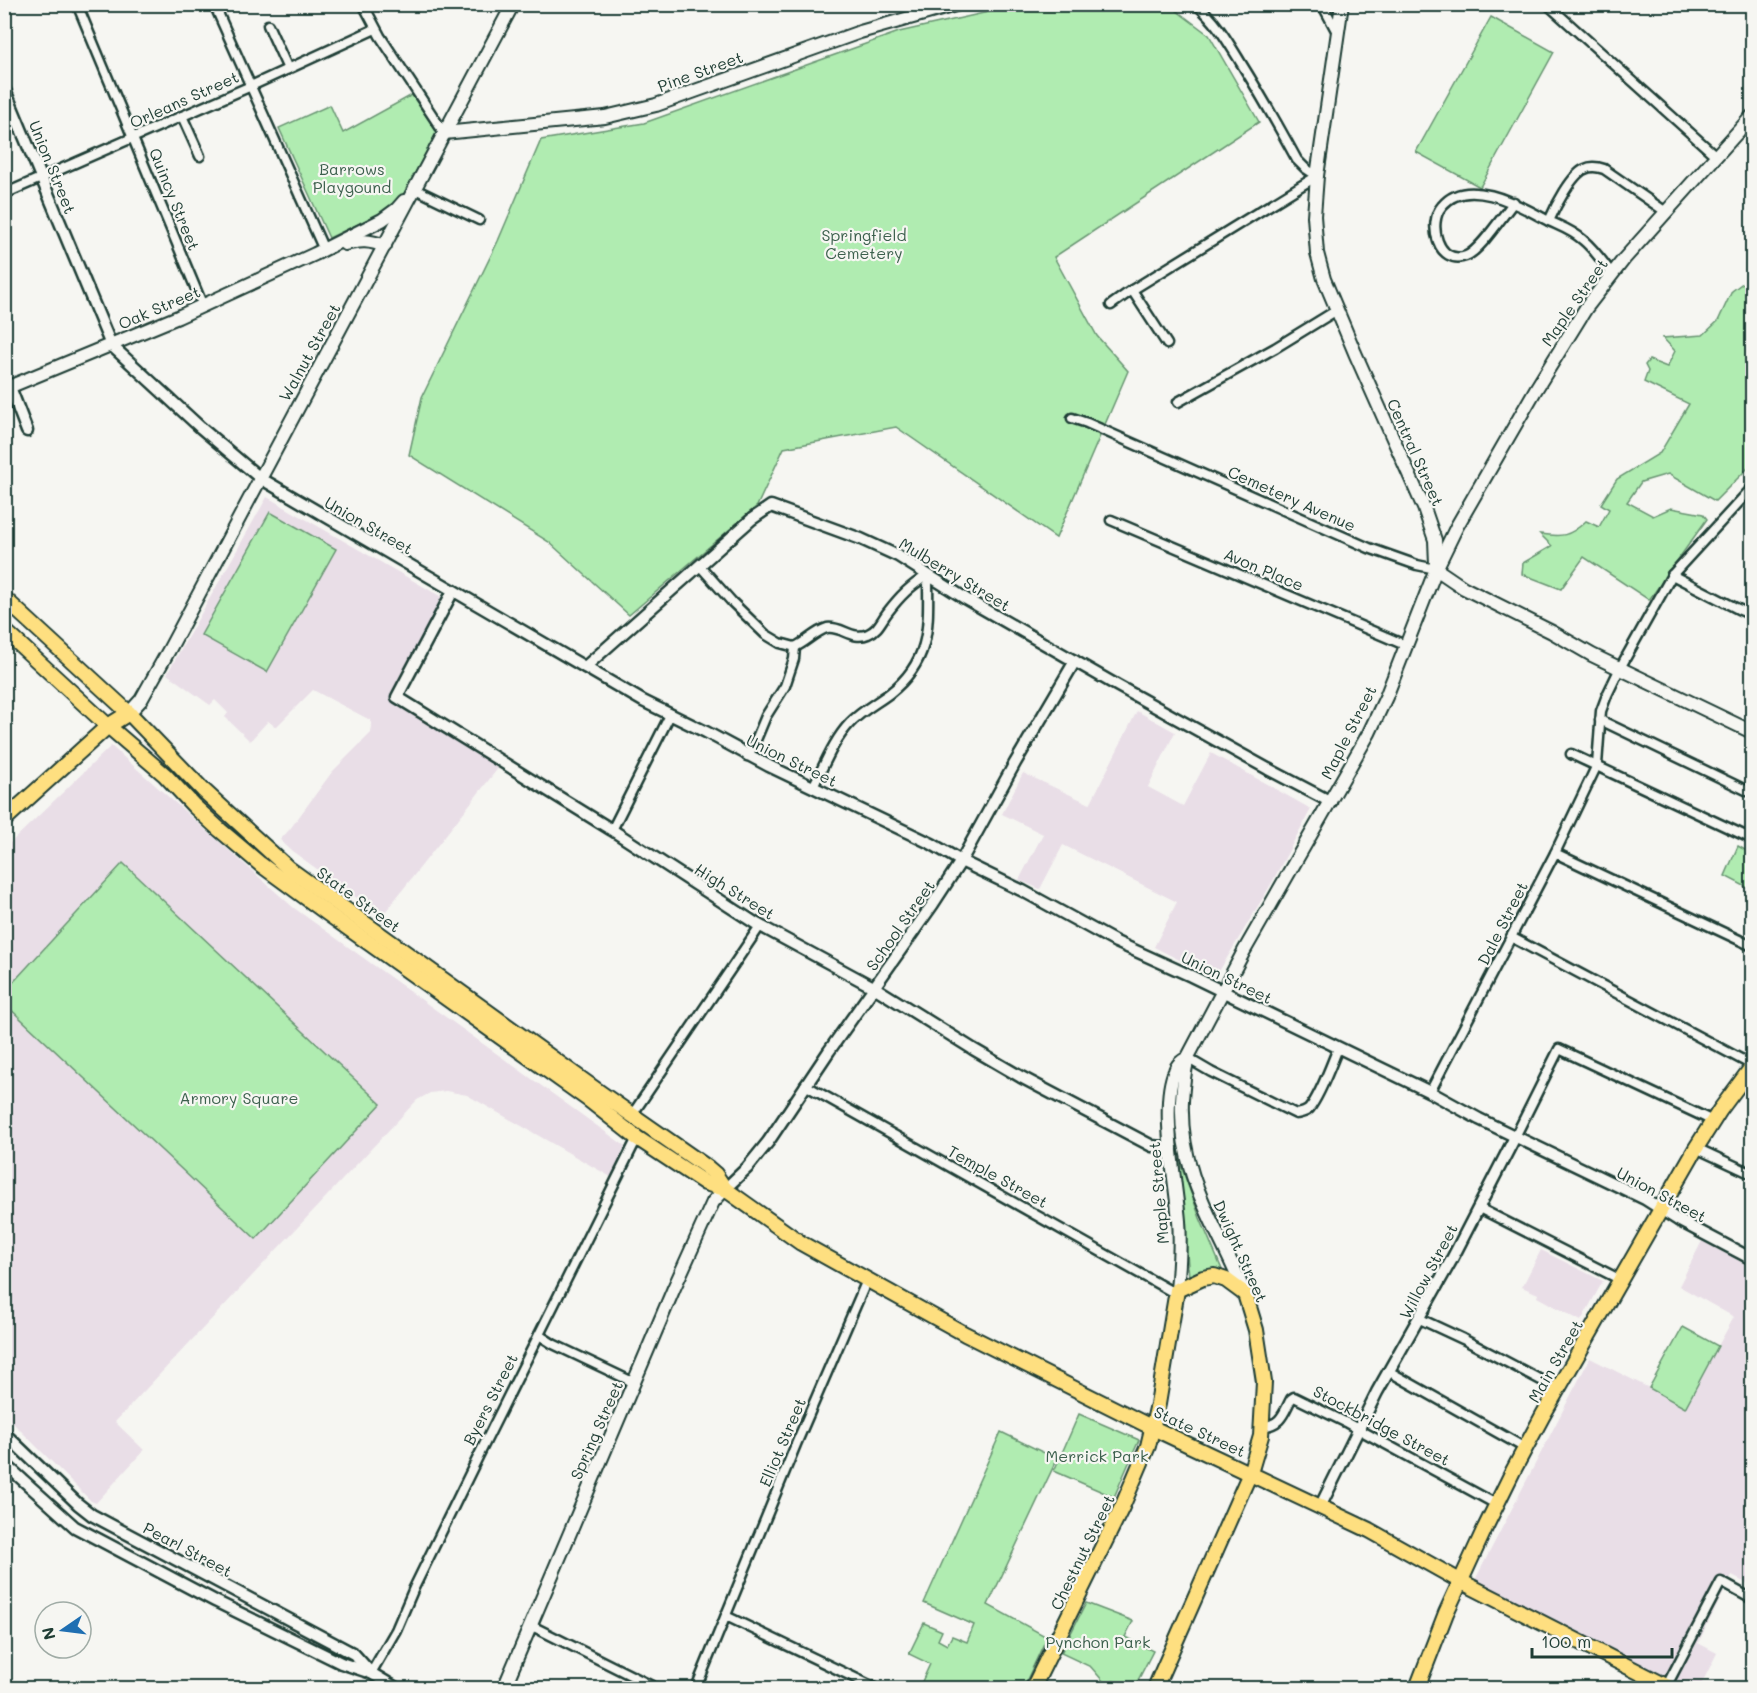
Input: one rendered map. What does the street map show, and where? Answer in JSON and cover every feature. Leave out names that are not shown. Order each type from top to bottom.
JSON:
[{"type":"main road","name":"Walnut Street","points":[[129,713],[144,695],[513,4]]},
{"type":"main road","name":"Pine Street","points":[[444,133],[582,120],[634,111],[860,32],[959,4]]},
{"type":"main road","name":"Central Street","points":[[1342,4],[1317,176],[1314,216],[1317,253],[1324,279],[1337,310],[1424,508],[1435,540],[1436,569]]},
{"type":"main road","name":"Maple Street","points":[[1153,1428],[1177,1292],[1180,1235],[1169,1108],[1175,1069],[1187,1058],[1376,720],[1436,569],[1457,526],[1536,389],[1586,308],[1612,274],[1752,116]]},
{"type":"main road","name":"Oak Street","points":[[7,388],[202,306],[324,250],[392,214],[414,189]]},
{"type":"main road","name":"Oak Street","points":[[324,250],[360,240],[385,246]]},
{"type":"main road","points":[[1436,569],[1464,588],[1552,632],[1592,656],[1752,732]]},
{"type":"main road","name":"State Street","points":[[4,598],[129,713],[175,762],[288,868],[708,1168],[725,1189]]},
{"type":"main road","name":"State Street","points":[[4,630],[165,775],[219,830],[260,864],[589,1100],[637,1138],[705,1183],[725,1189],[801,1243],[867,1281],[1015,1360],[1369,1530],[1460,1581],[1668,1688]]},
{"type":"main road","points":[[4,820],[108,726],[129,713]]},
{"type":"main road","points":[[219,830],[232,817]]},
{"type":"main road","name":"Dwight Street","points":[[1155,1689],[1250,1473],[1262,1427],[1264,1391],[1256,1330],[1245,1294],[1203,1206],[1188,1162],[1182,1119],[1187,1058]]},
{"type":"main road","name":"Main Street","points":[[1417,1689],[1460,1581],[1496,1504],[1526,1448],[1696,1148],[1752,1066]]},
{"type":"main road","name":"Spring Street","points":[[504,1689],[592,1477],[635,1383],[703,1222],[713,1202],[725,1189]]},
{"type":"main road","points":[[1177,1292],[1203,1278],[1214,1276],[1226,1280],[1245,1294]]},
{"type":"main road","name":"Chestnut Street","points":[[1033,1689],[1122,1507],[1148,1446],[1153,1428]]},
{"type":"street","name":"Quincy Street","points":[[77,4],[202,306]]},
{"type":"street","points":[[214,4],[324,250]]},
{"type":"street","points":[[363,4],[375,29],[444,133]]},
{"type":"street","points":[[1111,305],[1317,176],[1297,160],[1262,94],[1224,34],[1196,4]]},
{"type":"street","points":[[1322,4],[1338,34]]},
{"type":"street","points":[[1547,4],[1716,156]]},
{"type":"street","points":[[268,25],[288,69]]},
{"type":"street","name":"Orleans Street","points":[[4,194],[375,29]]},
{"type":"street","name":"Union Street","points":[[4,87],[111,345],[201,428],[260,478],[585,667],[747,756],[932,844],[1116,942],[1430,1092],[1515,1137],[1645,1199],[1752,1259]]},
{"type":"street","points":[[182,116],[200,156]]},
{"type":"street","points":[[1549,220],[1570,182],[1583,169],[1595,167],[1604,169],[1666,212]]},
{"type":"street","points":[[414,189],[479,220]]},
{"type":"street","points":[[1514,202],[1471,254],[1454,257],[1440,246],[1435,234],[1436,219],[1443,205],[1451,198],[1480,194],[1514,202],[1566,228],[1594,250],[1612,274]]},
{"type":"street","points":[[1132,290],[1167,344]]},
{"type":"street","points":[[1178,402],[1275,348],[1337,310]]},
{"type":"street","points":[[7,388],[27,431]]},
{"type":"street","name":"Cemetery Avenue","points":[[1072,418],[1369,548],[1417,565],[1436,569]]},
{"type":"street","points":[[1597,765],[1601,711],[1607,695],[1672,575],[1752,488]]},
{"type":"street","name":"Mulberry Street","points":[[585,667],[752,519],[771,506],[898,556],[1075,661],[1268,769],[1331,801]]},
{"type":"street","name":"Avon Place","points":[[1111,520],[1405,645]]},
{"type":"street","points":[[700,566],[765,634],[780,644],[795,647],[829,628],[859,636],[870,633],[910,585],[928,575]]},
{"type":"street","points":[[813,788],[832,749],[847,727],[856,717],[901,683],[915,667],[927,633],[928,575]]},
{"type":"street","points":[[1672,575],[1752,615]]},
{"type":"street","name":"High Street","points":[[453,591],[397,697],[612,830],[760,926],[874,988],[1043,1089],[1152,1146],[1172,1148]]},
{"type":"street","points":[[747,756],[766,716],[785,686],[795,647]]},
{"type":"street","name":"School Street","points":[[725,1189],[747,1168],[768,1142],[805,1085],[933,904],[961,861],[1075,661]]},
{"type":"street","points":[[612,830],[670,715]]},
{"type":"street","points":[[1600,720],[1752,793]]},
{"type":"street","points":[[1571,754],[1752,839]]},
{"type":"street","name":"Dale Street","points":[[1430,1092],[1555,853],[1597,765]]},
{"type":"street","points":[[1555,853],[1752,946]]},
{"type":"street","points":[[632,1115],[760,926]]},
{"type":"street","points":[[1511,937],[1752,1066]]},
{"type":"street","points":[[1187,1058],[1296,1114],[1309,1109],[1338,1048]]},
{"type":"street","name":"Willow Street","points":[[1320,1507],[1358,1429],[1477,1211],[1559,1048],[1713,1121]]},
{"type":"street","name":"Temple Street","points":[[805,1085],[1177,1292]]},
{"type":"street","name":"Byers Street","points":[[371,1673],[396,1630],[418,1579],[637,1138]]},
{"type":"street","points":[[1696,1148],[1752,1174]]},
{"type":"street","points":[[1477,1211],[1621,1280]]},
{"type":"street","name":"Elliot Street","points":[[696,1689],[797,1442],[867,1281]]},
{"type":"street","points":[[1420,1318],[1558,1389]]},
{"type":"street","points":[[539,1335],[635,1383]]},
{"type":"street","points":[[1390,1372],[1526,1448]]},
{"type":"street","name":"Stockbridge Street","points":[[1262,1427],[1278,1421],[1291,1398],[1294,1397],[1496,1504]]},
{"type":"street","name":"Pearl Street","points":[[4,1433],[92,1515],[354,1654],[371,1673]]},
{"type":"street","name":"Pearl Street","points":[[4,1462],[71,1524],[198,1593],[341,1663],[371,1673],[396,1689]]},
{"type":"street","points":[[112,1546],[120,1531]]},
{"type":"street","points":[[1668,1688],[1721,1582],[1752,1599]]},
{"type":"street","points":[[263,1625],[270,1610]]},
{"type":"street","points":[[726,1616],[876,1689]]},
{"type":"street","points":[[530,1625],[657,1689]]},
{"type":"shaded area","points":[[267,497],[452,603],[398,702],[499,767],[382,916],[280,840],[332,772],[371,733],[370,720],[313,690],[276,727],[268,721],[250,741],[225,717],[228,713],[215,700],[210,705],[167,674]]},
{"type":"shaded area","points":[[1137,711],[1175,732],[1148,787],[1183,806],[1211,753],[1311,809],[1270,886],[1215,978],[1154,947],[1177,902],[1063,845],[1040,889],[1019,880],[1043,834],[1002,814],[1023,773],[1090,804]]},
{"type":"shaded area","points":[[111,746],[294,908],[625,1146],[611,1177],[467,1095],[446,1091],[430,1093],[417,1100],[115,1422],[144,1450],[96,1503],[91,1501],[5,1415],[5,848]]},
{"type":"shaded area","points":[[1702,1241],[1752,1268],[1752,1586],[1732,1576],[1698,1643],[1717,1653],[1701,1685],[1698,1688],[1690,1688],[1475,1580],[1590,1358],[1649,1388],[1683,1327],[1718,1346],[1734,1317],[1679,1286]]},
{"type":"shaded area","points":[[1541,1250],[1603,1281],[1581,1321],[1537,1297],[1538,1294],[1522,1287]]},
{"type":"green space","name":"Springfield Cemetery","points":[[1024,4],[1169,5],[1209,35],[1259,122],[1054,257],[1097,336],[1128,371],[1056,538],[896,427],[784,448],[757,506],[629,615],[549,542],[409,455],[422,397],[498,241],[541,140],[644,123],[899,32]]},
{"type":"green space","points":[[1491,17],[1554,52],[1480,187],[1416,152]]},
{"type":"green space","name":"Barrows Playgound","points":[[412,95],[437,132],[401,199],[388,210],[329,238],[279,128],[330,105],[343,133]]},
{"type":"green space","points":[[1752,276],[1752,464],[1715,501],[1668,474],[1641,482],[1627,502],[1653,516],[1671,508],[1703,514],[1707,519],[1649,600],[1584,557],[1561,589],[1522,574],[1523,563],[1552,546],[1540,534],[1565,535],[1586,521],[1599,527],[1609,509],[1601,504],[1617,479],[1660,453],[1689,404],[1644,382],[1648,371],[1645,365],[1649,360],[1667,367],[1675,351],[1663,338],[1703,335],[1718,321],[1732,291]]},
{"type":"green space","points":[[270,512],[336,549],[267,672],[201,635]]},
{"type":"green space","points":[[1738,846],[1752,854],[1752,890],[1725,876]]},
{"type":"green space","name":"Armory Square","points":[[123,863],[381,1104],[256,1239],[5,1004],[5,991]]},
{"type":"green space","points":[[1179,1160],[1200,1218],[1223,1272],[1189,1277]]},
{"type":"green space","points":[[1683,1327],[1718,1346],[1685,1408],[1649,1388]]},
{"type":"green space","name":"Merrick Park","points":[[1079,1414],[1139,1440],[1114,1497],[1054,1471]]},
{"type":"green space","points":[[1001,1432],[1057,1459],[988,1605],[1047,1637],[1023,1688],[919,1688],[930,1664],[909,1654],[924,1623],[942,1631],[938,1640],[947,1645],[952,1636],[967,1642],[974,1625],[924,1603]]},
{"type":"green space","name":"Pynchon Park","points":[[1086,1603],[1133,1621],[1125,1637],[1153,1651],[1134,1688],[1115,1687],[1117,1682],[1113,1681],[1111,1684],[1103,1681],[1091,1667],[1061,1653]]}]
